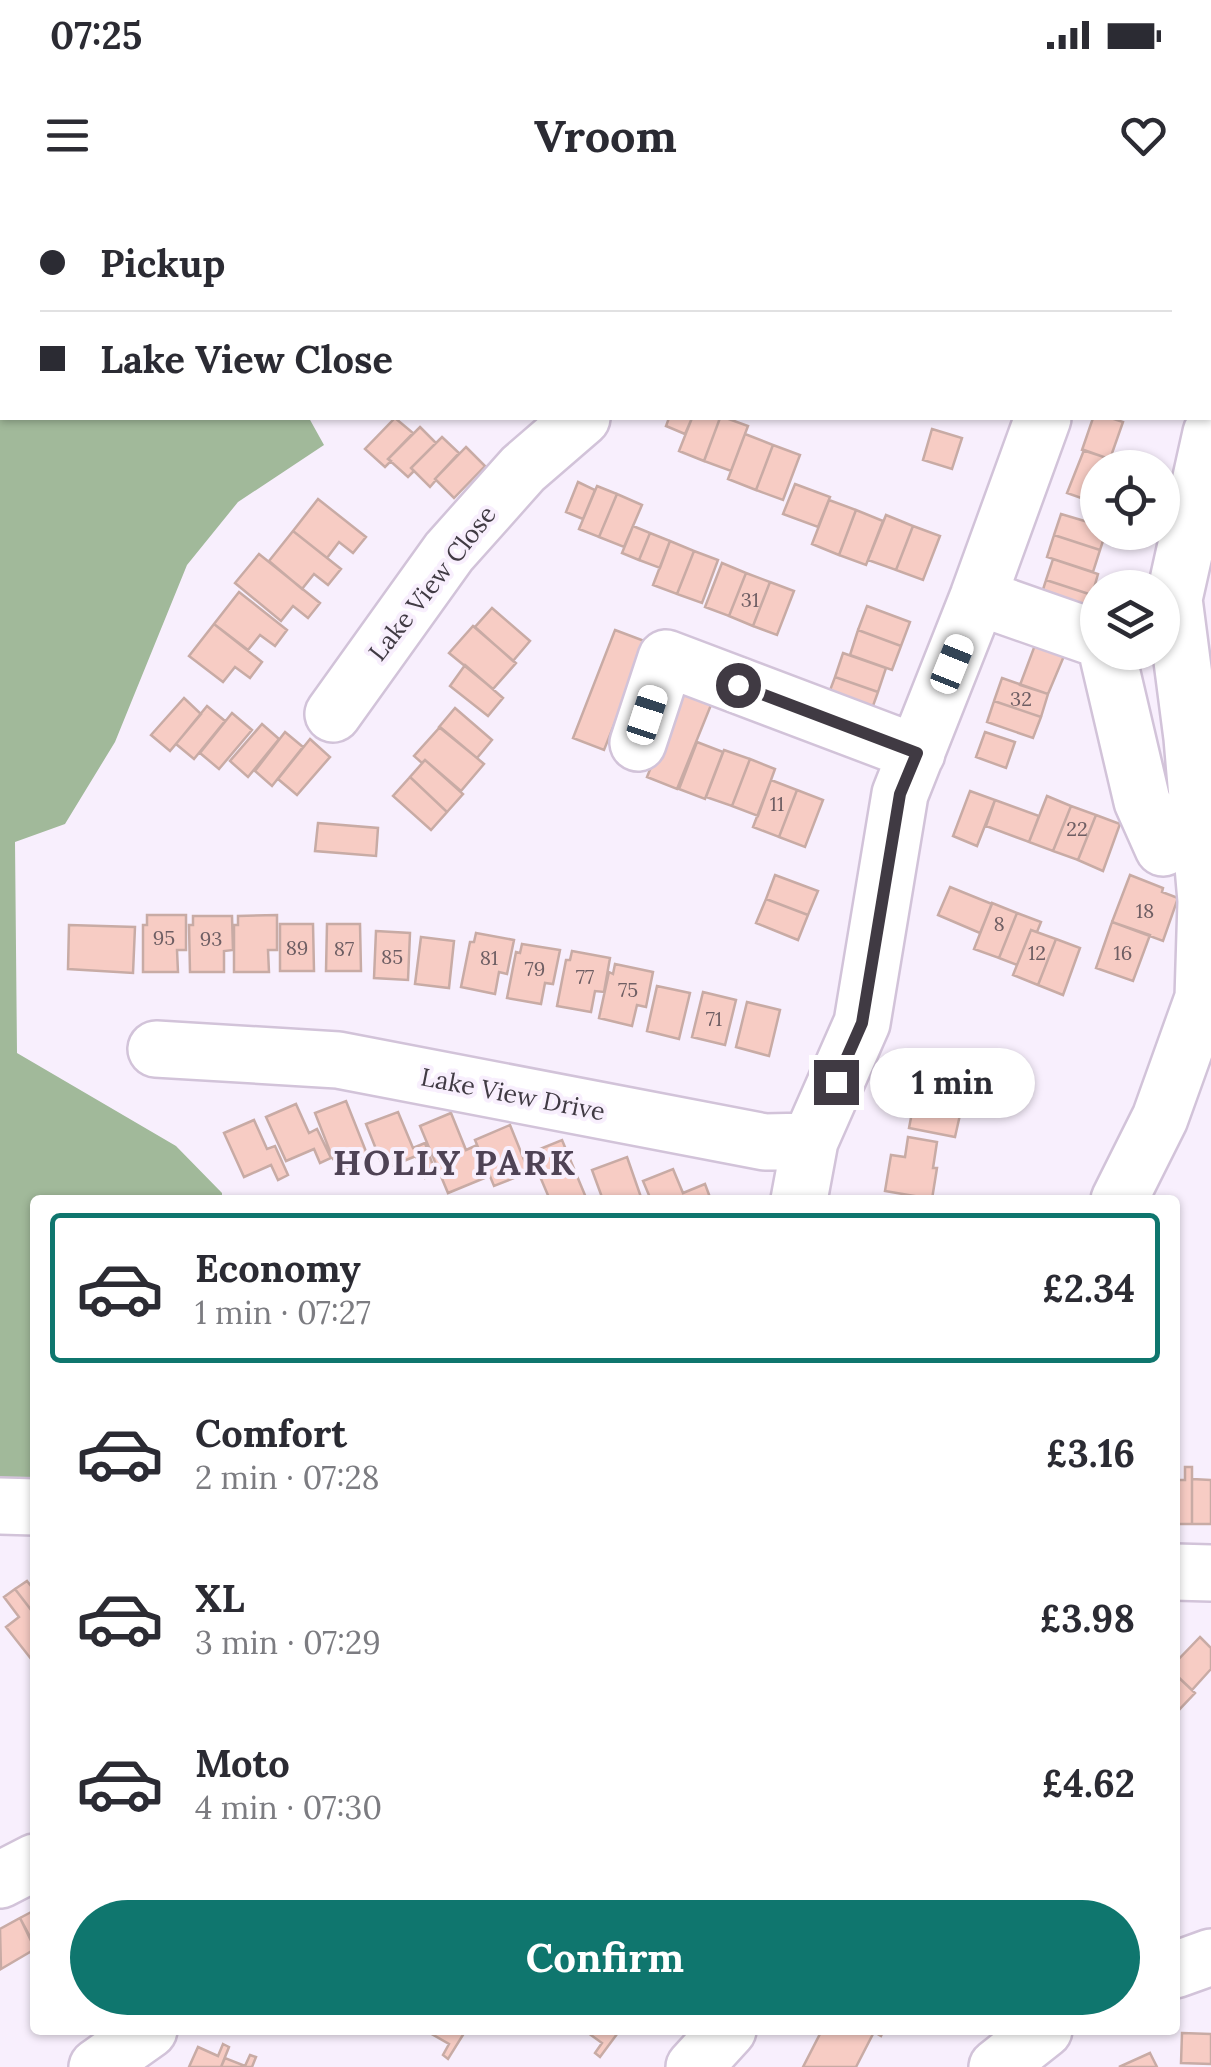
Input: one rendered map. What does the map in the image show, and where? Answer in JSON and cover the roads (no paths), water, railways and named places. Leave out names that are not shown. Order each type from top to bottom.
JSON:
[{"type":"street","name":"Lake View Close","points":[[333,714],[449,552],[523,469],[580,420]]},
{"type":"street","points":[[800,1195],[810,1141],[862,1023],[900,794],[1042,420]]},
{"type":"street","points":[[1122,1195],[1160,1118],[1204,998],[1206,901],[1192,738],[1174,599],[1211,433]]},
{"type":"street","points":[[978,597],[1080,633]]},
{"type":"street","points":[[638,743],[666,658],[917,753]]},
{"type":"street","points":[[1111,670],[1142,802],[1163,848]]},
{"type":"street","name":"Lake View Drive","points":[[156,1050],[338,1060],[764,1142],[810,1141]]},
{"type":"street","points":[[0,1506],[30,1506]]},
{"type":"street","points":[[1180,1572],[1211,1573]]},
{"type":"street","points":[[0,1880],[30,1865]]},
{"type":"street","points":[[1180,1968],[1211,1957]]},
{"type":"street","points":[[96,2067],[143,2035]]},
{"type":"street","points":[[694,2067],[723,2035]]},
{"type":"street","points":[[997,2067],[1038,2035]]},
{"type":"district","name":"HOLLY PARK","points":[[455,1162]]}]
